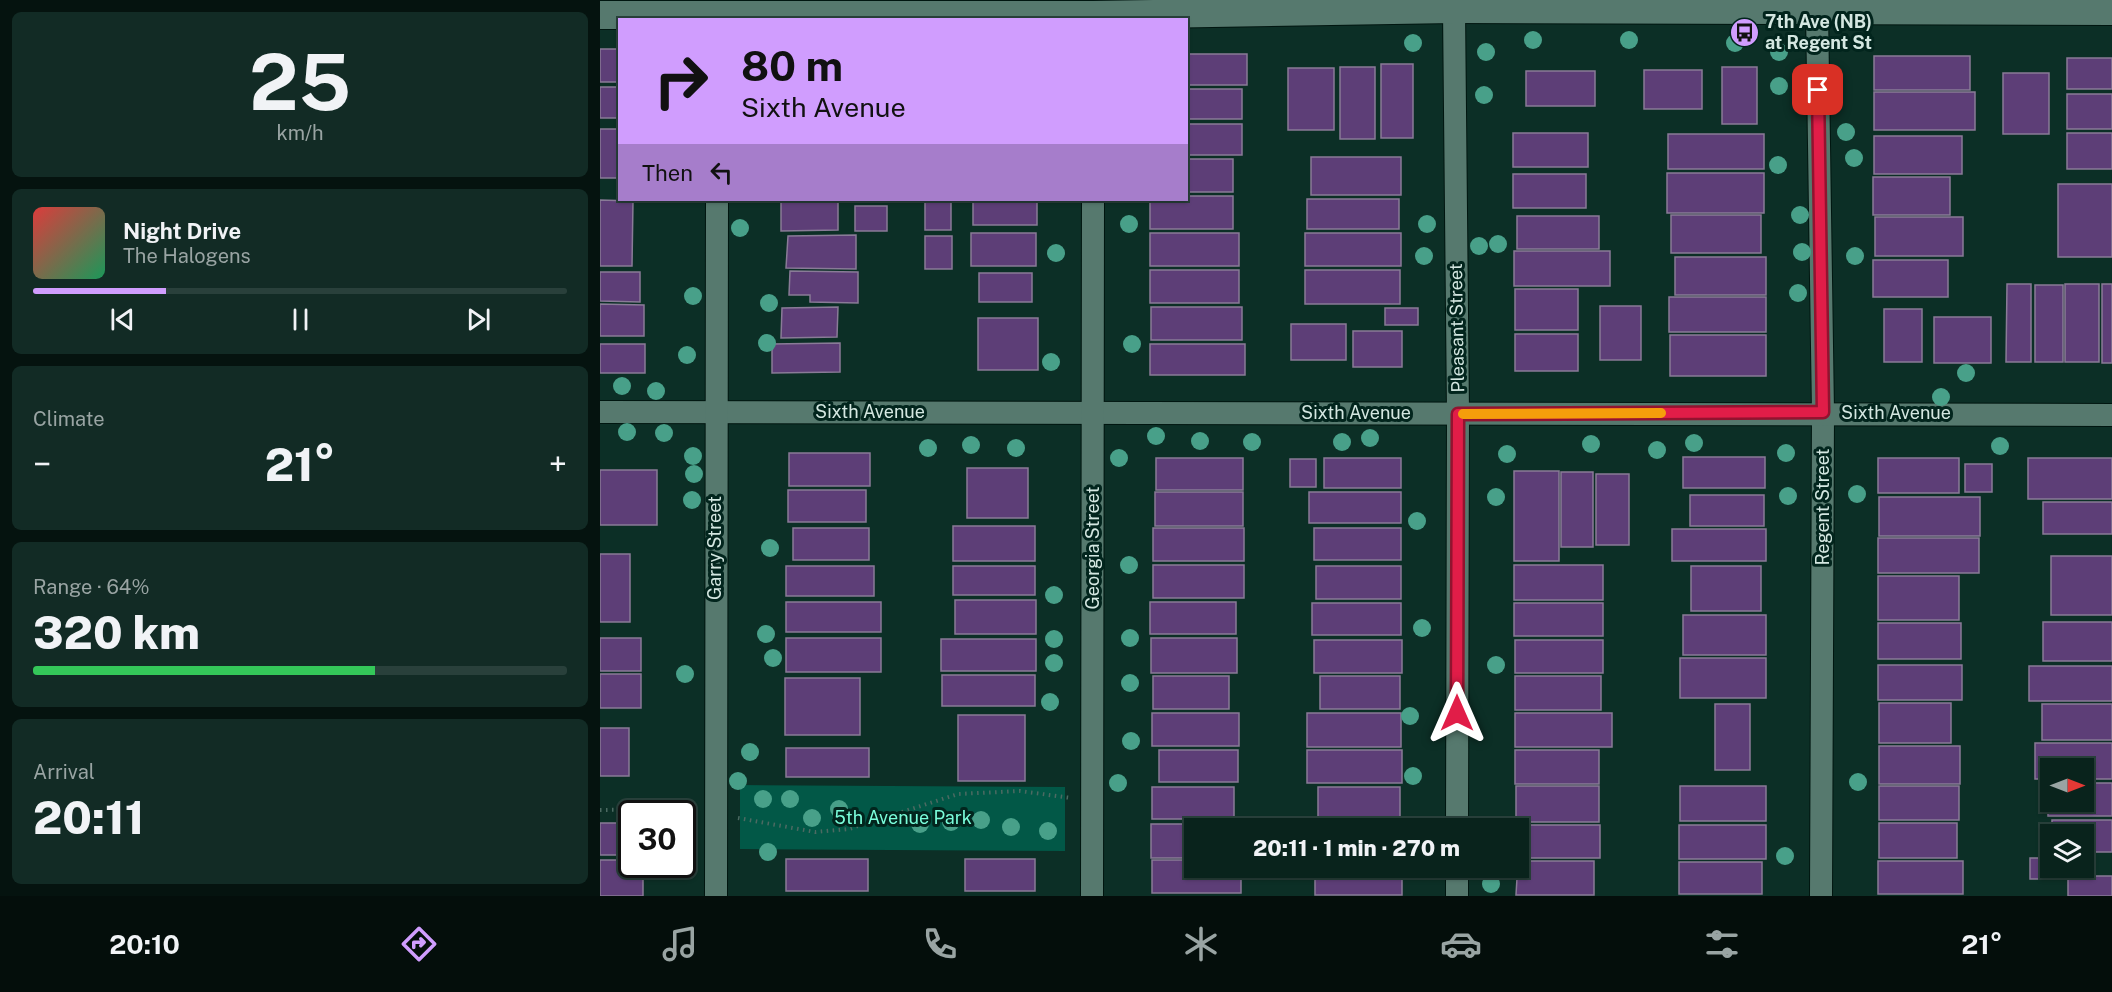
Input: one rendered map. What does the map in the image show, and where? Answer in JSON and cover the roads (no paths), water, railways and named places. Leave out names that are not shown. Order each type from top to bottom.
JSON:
[{"type":"street","points":[[600,15],[1093,17],[1454,9],[2112,11]]},
{"type":"street","name":"Pleasant Street","points":[[1454,9],[1458,414],[1457,818]]},
{"type":"street","name":"Regent Street","points":[[1817,10],[1823,412],[1821,896]]},
{"type":"street","name":"Garry Street","points":[[716,896],[717,201]]},
{"type":"street","name":"Georgia Street","points":[[1092,896],[1093,201]]},
{"type":"street","name":"Sixth Avenue","points":[[600,412],[1458,414],[1823,412],[2112,415]]},
{"type":"street","points":[[1456,896],[1457,878]]},
{"type":"place","name":"7th Ave (NB) at Regent St","points":[[1744,32]]},
{"type":"park label","name":"5th Avenue Park","points":[[903,818]]}]
